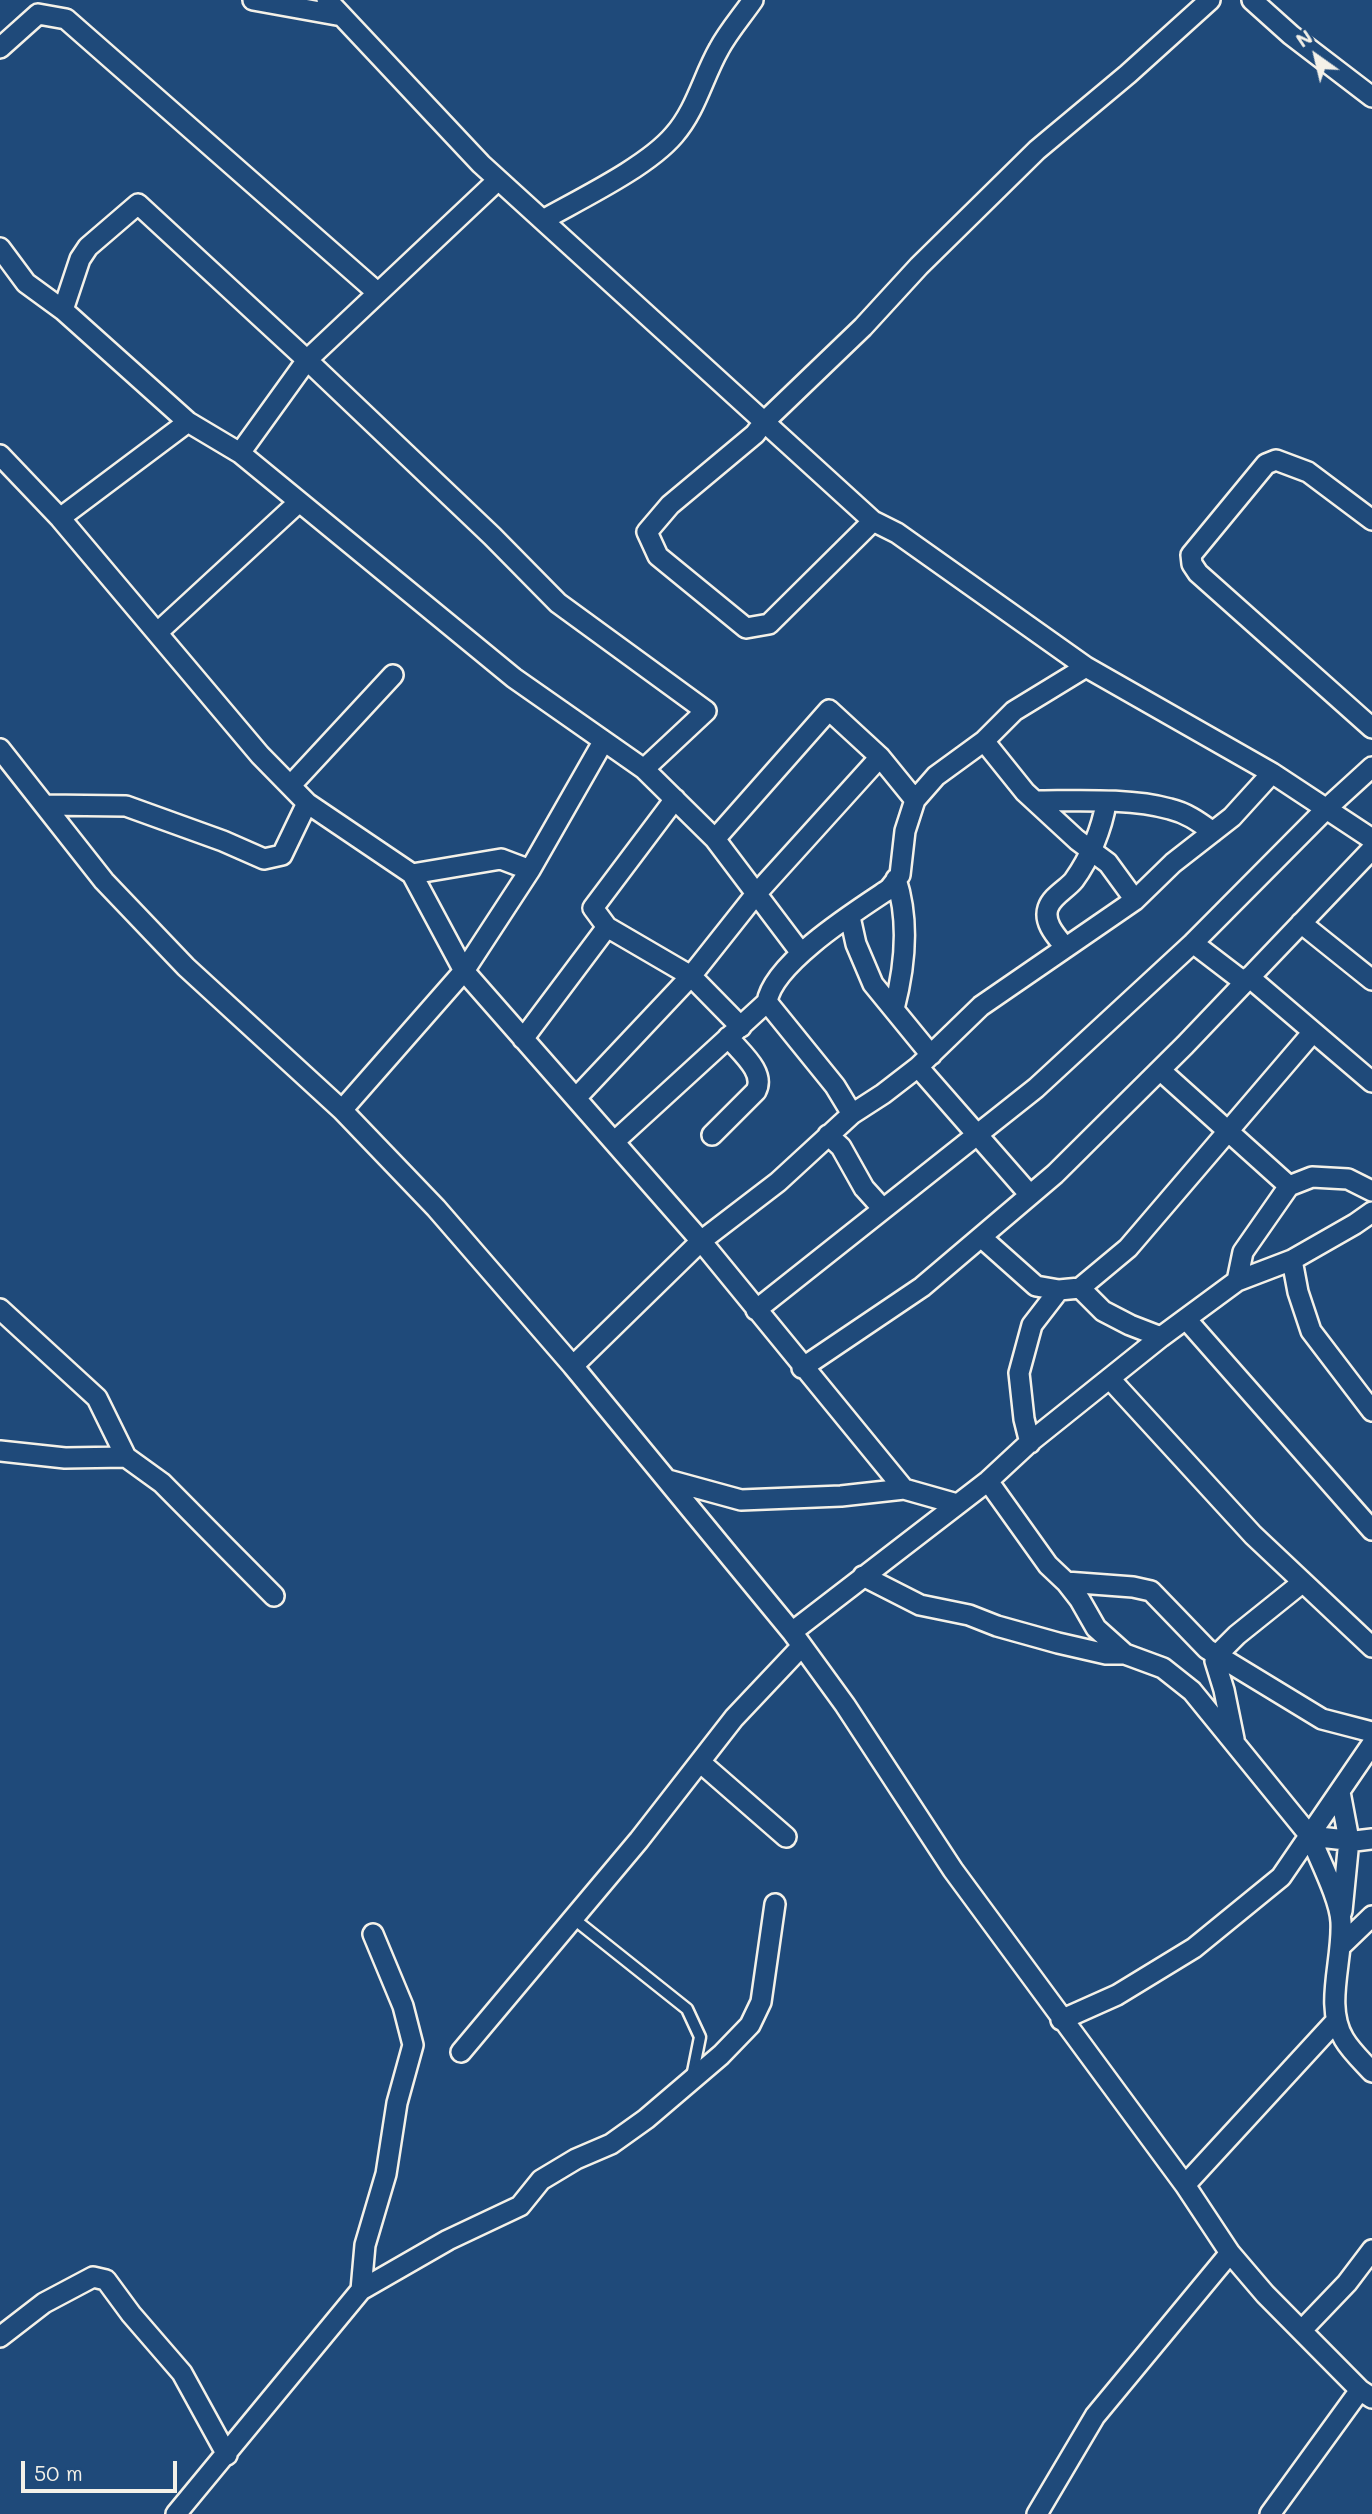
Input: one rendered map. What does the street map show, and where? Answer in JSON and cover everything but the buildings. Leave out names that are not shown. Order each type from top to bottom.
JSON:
[{"type":"street","points":[[253,0],[342,16]]},
{"type":"street","points":[[327,0],[498,180],[873,521],[897,533],[1086,667],[1272,774],[1372,839]]},
{"type":"street","points":[[543,220],[626,172],[673,136],[692,109],[719,49],[753,0]]},
{"type":"street","points":[[873,521],[769,624],[746,628],[658,556],[647,531],[670,505],[755,434],[1037,150],[1128,74],[1210,0]]},
{"type":"street","points":[[1252,0],[1291,35],[1372,96]]},
{"type":"street","points":[[0,48],[38,14],[66,19],[378,293]]},
{"type":"street","points":[[240,453],[307,360],[498,180]]},
{"type":"street","points":[[63,310],[80,259],[88,247],[138,204],[307,360],[492,536],[558,603],[706,712],[644,769]]},
{"type":"street","points":[[0,248],[26,284],[63,310],[188,422],[240,453],[514,678],[644,769],[715,839],[801,953]]},
{"type":"street","points":[[60,518],[188,422]]},
{"type":"street","points":[[0,455],[60,518],[260,755],[307,803],[412,874],[464,971],[701,1241],[802,1368],[904,1489]]},
{"type":"street","points":[[1372,520],[1308,472],[1276,460],[1266,464],[1191,555],[1192,564],[1198,573],[1372,728]]},
{"type":"street","points":[[158,632],[299,502]]},
{"type":"street","points":[[615,1141],[767,1002],[769,989],[801,953],[889,889],[900,875],[905,831],[915,800],[936,776],[984,741],[1014,711],[1086,667]]},
{"type":"street","points":[[291,785],[393,675]]},
{"type":"street","points":[[715,839],[829,710],[880,757],[915,800]]},
{"type":"street","points":[[984,741],[1035,801],[1077,840],[1108,863],[1135,900]]},
{"type":"street","points":[[342,1110],[464,971],[530,870],[603,742]]},
{"type":"street","points":[[0,749],[104,881],[186,967],[342,1110],[436,1209],[668,1480],[797,1639],[845,1705],[953,1870],[1185,2185],[1230,2253],[1265,2294],[1366,2394],[1270,2514]]},
{"type":"street","points":[[576,1098],[691,976],[756,894],[880,757]]},
{"type":"street","points":[[756,1310],[1036,1088],[1193,943],[1326,809],[1372,767]]},
{"type":"street","points":[[573,1366],[701,1241],[778,1182],[852,1114],[925,1061],[981,1006],[1135,900],[1173,863],[1232,817],[1272,774]]},
{"type":"street","points":[[675,799],[593,908],[607,927],[691,976],[734,1032],[759,1075],[760,1084],[756,1091],[712,1135]]},
{"type":"street","points":[[1035,801],[1107,803],[1170,809],[1193,818],[1213,832]]},
{"type":"street","points":[[45,805],[126,806],[223,841],[264,859],[282,855],[307,803]]},
{"type":"street","points":[[1065,947],[1053,933],[1048,919],[1048,907],[1074,880],[1103,821],[1107,803]]},
{"type":"street","points":[[802,1368],[922,1287],[1055,1174],[1160,1070],[1372,849]]},
{"type":"street","points":[[412,874],[501,859],[530,870]]},
{"type":"street","points":[[894,1009],[902,979],[905,936],[904,903],[896,879]]},
{"type":"street","points":[[850,917],[856,944],[873,984],[894,1009],[925,1061],[977,1134],[1030,1195]]},
{"type":"street","points":[[1301,923],[1372,980]]},
{"type":"street","points":[[523,1039],[607,927]]},
{"type":"street","points":[[1193,943],[1247,980],[1372,1081]]},
{"type":"street","points":[[767,1002],[835,1086],[852,1114]]},
{"type":"street","points":[[981,1237],[1036,1286],[1059,1290],[1080,1287],[1128,1248],[1313,1032]]},
{"type":"street","points":[[1160,1070],[1289,1186]]},
{"type":"street","points":[[828,1135],[841,1147],[864,1188],[883,1209]]},
{"type":"street","points":[[1237,1281],[1243,1252],[1289,1186],[1312,1177],[1348,1179],[1372,1191]]},
{"type":"street","points":[[461,2052],[574,1919],[797,1639],[863,1576],[988,1481],[1030,1443],[1161,1337],[1237,1281],[1292,1260],[1372,1212]]},
{"type":"street","points":[[1292,1260],[1298,1292],[1311,1331],[1372,1411]]},
{"type":"street","points":[[1080,1287],[1102,1311],[1161,1337]]},
{"type":"street","points":[[1030,1443],[1024,1419],[1019,1373],[1032,1325],[1059,1290]]},
{"type":"street","points":[[0,1309],[97,1398],[126,1457],[162,1483],[274,1597]]},
{"type":"street","points":[[1186,1319],[1372,1530]]},
{"type":"street","points":[[1110,1379],[1253,1535],[1372,1647]]},
{"type":"street","points":[[0,1451],[65,1458],[126,1457]]},
{"type":"street","points":[[668,1480],[741,1500],[841,1496],[904,1489],[957,1504]]},
{"type":"street","points":[[988,1481],[1048,1565],[1080,1600],[1096,1628],[1125,1654]]},
{"type":"street","points":[[863,1576],[920,1605],[970,1615],[997,1626],[1058,1643],[1106,1654],[1125,1654],[1163,1668],[1192,1691],[1310,1836],[1341,1919]]},
{"type":"street","points":[[1235,1744],[1215,1661],[1217,1655],[1237,1635],[1303,1582]]},
{"type":"street","points":[[1066,1583],[1133,1587],[1151,1591],[1217,1655],[1322,1719],[1372,1732]]},
{"type":"street","points":[[1062,2020],[1117,1995],[1194,1948],[1281,1877],[1372,1744]]},
{"type":"street","points":[[700,1762],[786,1837]]},
{"type":"street","points":[[1339,1792],[1349,1840],[1334,2001],[1335,2022],[1345,2042],[1372,2072]]},
{"type":"street","points":[[1310,1836],[1349,1840],[1372,1839]]},
{"type":"street","points":[[176,2514],[361,2290],[439,2245],[520,2206],[541,2180],[576,2159],[611,2144],[646,2119],[721,2055],[750,2025],[761,2001],[775,1905]]},
{"type":"street","points":[[1341,1947],[1372,1916]]},
{"type":"street","points":[[361,2290],[365,2245],[386,2174],[397,2103],[412,2045],[403,2006],[373,1934]]},
{"type":"street","points":[[1185,2185],[1335,2022]]},
{"type":"street","points":[[1303,2330],[1348,2283],[1372,2250]]},
{"type":"street","points":[[1037,2514],[1095,2416],[1230,2253]]},
{"type":"street","points":[[0,2337],[44,2303],[93,2277],[106,2280],[131,2314],[182,2373],[227,2455]]},
{"type":"lane","points":[[574,1919],[687,2008],[700,2037],[692,2079]]}]
